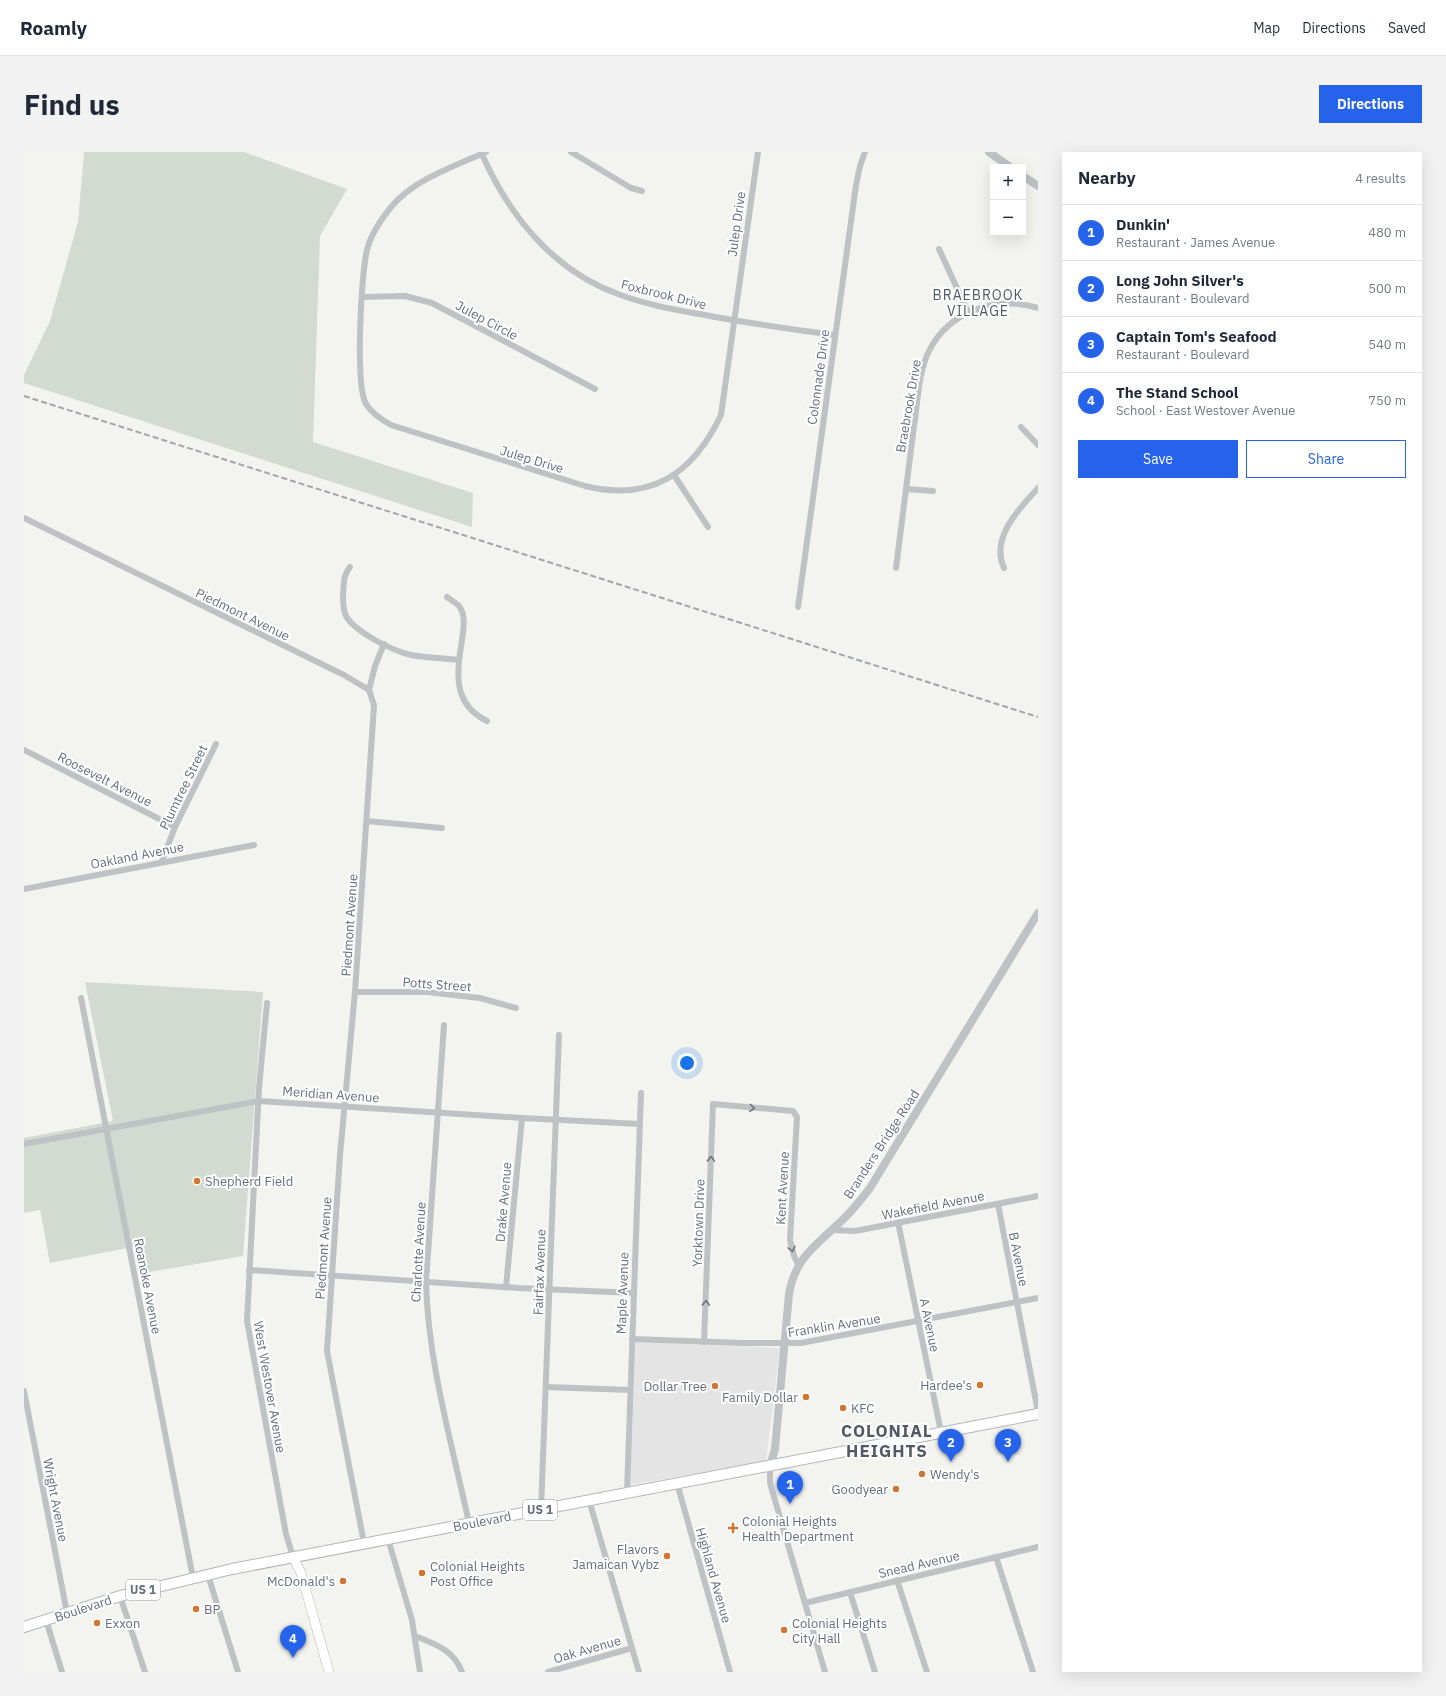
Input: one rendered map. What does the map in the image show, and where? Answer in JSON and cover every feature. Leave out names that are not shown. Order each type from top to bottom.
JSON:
[{"type":"main road","name":"Boulevard","points":[[24,1627],[120,1596],[193,1578],[364,1543],[542,1510],[1038,1413]]},
{"type":"main road","points":[[293,1557],[300,1573],[329,1672]]},
{"type":"street","points":[[571,152],[631,188],[642,191]]},
{"type":"street","name":"Julep Drive","points":[[483,153],[424,181],[405,193],[391,207],[376,230],[367,250],[362,297],[361,388],[365,403],[382,420],[418,434],[599,490],[616,491],[640,489],[674,475],[698,454],[708,440],[720,415],[735,320],[758,152]]},
{"type":"street","name":"Colonnade Drive","points":[[798,607],[856,185],[865,152]]},
{"type":"street","points":[[989,152],[1006,164]]},
{"type":"street","name":"Foxbrook Drive","points":[[483,153],[508,204],[544,248],[576,272],[607,290],[642,302],[735,320],[835,335]]},
{"type":"street","points":[[1026,178],[1038,186]]},
{"type":"street","points":[[939,249],[968,312]]},
{"type":"street","name":"Julep Circle","points":[[362,297],[405,296],[432,303],[595,389]]},
{"type":"street","name":"Braebrook Drive","points":[[896,568],[920,388],[925,360],[932,346],[949,325],[968,312],[984,306],[1006,303],[1028,305],[1038,308]]},
{"type":"street","points":[[1021,427],[1038,445]]},
{"type":"street","points":[[674,475],[708,527]]},
{"type":"street","points":[[1004,568],[999,551],[1002,539],[1016,514],[1038,488]]},
{"type":"street","points":[[906,489],[933,491]]},
{"type":"street","name":"Piedmont Avenue","points":[[24,518],[344,675],[369,690],[374,699],[355,992],[327,1351],[328,1363],[364,1543]]},
{"type":"street","points":[[350,567],[346,572],[344,579],[343,600],[346,616],[358,629],[384,644],[411,655],[459,660]]},
{"type":"street","points":[[447,597],[459,606],[464,620],[459,660],[460,692],[462,699],[470,710],[487,721]]},
{"type":"street","points":[[369,690],[375,666],[384,644]]},
{"type":"street","name":"Plumtree Street","points":[[162,861],[175,826],[216,744]]},
{"type":"street","name":"Roosevelt Avenue","points":[[24,750],[175,826]]},
{"type":"street","points":[[367,821],[442,828]]},
{"type":"street","name":"Oakland Avenue","points":[[24,889],[162,861],[254,845]]},
{"type":"street","name":"Branders Bridge Road","points":[[770,1466],[775,1449],[789,1294],[793,1274],[807,1252],[852,1210],[870,1188],[1038,913]]},
{"type":"street","name":"Potts Street","points":[[355,992],[427,992],[480,998],[516,1008]]},
{"type":"street","name":"Roanoke Avenue","points":[[81,998],[193,1578]]},
{"type":"street","name":"West Westover Avenue","points":[[267,1003],[259,1101],[249,1270],[248,1330],[286,1534],[293,1557]]},
{"type":"street","name":"Charlotte Avenue","points":[[444,1025],[426,1282],[427,1317],[469,1523]]},
{"type":"street","name":"Fairfax Avenue","points":[[542,1510],[559,1035]]},
{"type":"street","name":"Maple Avenue","points":[[627,1493],[641,1093]]},
{"type":"street","name":"Meridian Avenue","points":[[24,1144],[259,1101],[640,1124]]},
{"type":"street","name":"Yorktown Drive","points":[[704,1342],[713,1104],[793,1111],[796,1113]]},
{"type":"street","name":"Kent Avenue","points":[[796,1113],[790,1240],[792,1252],[798,1264]]},
{"type":"street","name":"Drake Avenue","points":[[506,1287],[522,1118]]},
{"type":"street","name":"Wakefield Avenue","points":[[832,1230],[848,1232],[1038,1196]]},
{"type":"street","name":"B Avenue","points":[[998,1204],[1038,1413]]},
{"type":"street","name":"A Avenue","points":[[898,1222],[941,1432]]},
{"type":"street","points":[[249,1270],[506,1287],[634,1292]]},
{"type":"street","name":"Franklin Avenue","points":[[632,1338],[784,1344],[811,1342],[1038,1298]]},
{"type":"street","points":[[546,1387],[630,1390]]},
{"type":"street","name":"Wright Avenue","points":[[24,1391],[67,1613]]},
{"type":"street","points":[[770,1466],[770,1483],[825,1672]]},
{"type":"street","name":"Highland Avenue","points":[[677,1483],[730,1672]]},
{"type":"street","points":[[589,1500],[639,1672]]},
{"type":"street","points":[[388,1539],[415,1636],[420,1672]]},
{"type":"street","name":"Snead Avenue","points":[[805,1603],[1038,1547]]},
{"type":"street","points":[[996,1558],[1033,1672]]},
{"type":"street","points":[[208,1575],[238,1672]]},
{"type":"street","points":[[897,1580],[927,1672]]},
{"type":"street","points":[[850,1592],[875,1672]]},
{"type":"street","points":[[120,1596],[145,1672]]},
{"type":"street","points":[[46,1620],[62,1672]]},
{"type":"street","points":[[415,1636],[448,1651],[457,1662],[462,1672]]},
{"type":"street","name":"Oak Avenue","points":[[552,1672],[632,1648]]},
{"type":"shaded area","points":[[84,152],[244,152],[347,189],[320,236],[313,442],[473,493],[472,527],[24,383],[24,375],[50,321],[78,222]]},
{"type":"shaded area","points":[[85,982],[263,992],[243,1256],[144,1273],[138,1246],[50,1263],[40,1210],[24,1213],[24,1138],[113,1121]]},
{"type":"shaded area","points":[[636,1342],[780,1348],[766,1461],[630,1485]]},
{"type":"railway","points":[[24,396],[1038,717]]},
{"type":"place","name":"Shepherd Field","points":[[197,1181]]},
{"type":"place","name":"Hardee's","points":[[980,1385]]},
{"type":"place","name":"Dollar Tree","points":[[715,1386]]},
{"type":"place","name":"Family Dollar","points":[[806,1397]]},
{"type":"place","name":"KFC","points":[[843,1408]]},
{"type":"place","name":"Long John Silver's","points":[[951,1462]]},
{"type":"place","name":"Captain Tom's Seafood","points":[[1008,1462]]},
{"type":"place","name":"Wendy's","points":[[922,1474]]},
{"type":"place","name":"Goodyear","points":[[896,1489]]},
{"type":"place","name":"Dunkin'","points":[[790,1504]]},
{"type":"place","name":"Colonial Heights Health Department","points":[[733,1528]]},
{"type":"place","name":"Flavors Jamaican Vybz","points":[[667,1556]]},
{"type":"place","name":"Colonial Heights Post Office","points":[[422,1573]]},
{"type":"place","name":"McDonald's","points":[[343,1581]]},
{"type":"place","name":"BP","points":[[196,1609]]},
{"type":"place","name":"Exxon","points":[[97,1623]]},
{"type":"place","name":"Colonial Heights City Hall","points":[[784,1630]]},
{"type":"place","name":"The Stand School","points":[[293,1658]]},
{"type":"district","name":"BRAEBROOK VILLAGE","points":[[978,304]]},
{"type":"district","name":"COLONIAL HEIGHTS","points":[[887,1441]]}]
